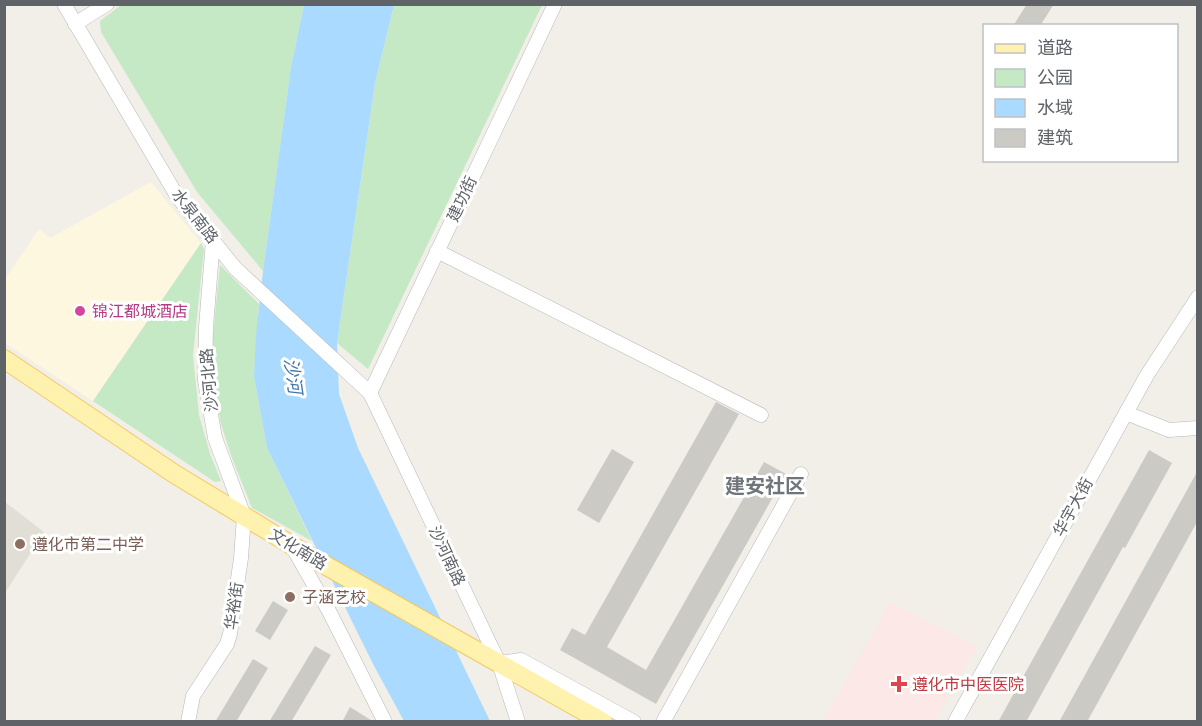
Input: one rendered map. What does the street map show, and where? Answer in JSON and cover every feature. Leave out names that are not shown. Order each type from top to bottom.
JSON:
[{"type":"main road","name":"文化南路","points":[[4,359],[173,473],[292,546],[603,722]]},
{"type":"street","name":"水泉南路","points":[[64,4],[177,196],[235,268],[370,393]]},
{"type":"street","points":[[75,24],[107,4]]},
{"type":"street","name":"建功街","points":[[370,393],[555,4]]},
{"type":"street","name":"沙河北路","points":[[213,240],[206,327],[205,380],[215,438],[244,516]]},
{"type":"street","points":[[437,251],[761,415]]},
{"type":"street","name":"华宇大街","points":[[955,722],[1147,375],[1197,297]]},
{"type":"street","name":"沙河南路","points":[[370,393],[498,663],[518,722]]},
{"type":"street","points":[[1126,413],[1169,430],[1197,428]]},
{"type":"street","points":[[663,722],[801,474]]},
{"type":"street","name":"华裕街","points":[[188,722],[193,696],[227,644],[230,634],[241,558],[244,516]]},
{"type":"street","points":[[292,546],[330,613],[385,722]]},
{"type":"street","points":[[498,663],[521,660],[634,722]]},
{"type":"shaded area","name":"锦江都城酒店","points":[[151,182],[201,243],[93,401],[5,343],[5,279],[39,229],[50,238]]},
{"type":"shaded area","name":"遵化市第二中学","points":[[5,502],[44,532],[5,593]]},
{"type":"shaded area","name":"遵化市中医医院","points":[[890,602],[977,646],[934,721],[823,721]]},
{"type":"green space","points":[[121,5],[304,5],[291,67],[263,271],[197,192],[101,32],[100,21]]},
{"type":"green space","points":[[394,5],[542,5],[368,369],[337,343],[375,83]]},
{"type":"green space","points":[[201,243],[204,249],[193,355],[199,415],[210,454],[221,481],[215,482],[93,401]]},
{"type":"green space","points":[[220,265],[259,304],[254,376],[267,448],[312,541],[252,508],[232,458],[221,424],[210,366]]},
{"type":"water","name":"沙河","points":[[304,5],[394,5],[375,83],[337,343],[339,394],[358,448],[490,721],[404,721],[373,664],[267,448],[254,376],[256,335],[291,67]]},
{"type":"building","points":[[1027,4],[1054,4],[1041,24],[1014,24]]},
{"type":"building","points":[[716,402],[739,414],[607,647],[646,670],[764,462],[786,474],[656,704],[560,650],[572,628],[585,635]]},
{"type":"building","points":[[612,449],[634,462],[599,523],[577,510]]},
{"type":"building","points":[[1149,450],[1172,463],[1125,548],[1123,547],[1026,722],[998,722]]},
{"type":"building","points":[[1197,472],[1197,522],[1087,722],[1059,722]]},
{"type":"building","points":[[273,601],[288,610],[270,640],[255,631]]},
{"type":"building","points":[[315,646],[331,655],[291,722],[269,722]]},
{"type":"building","points":[[253,659],[268,668],[236,722],[215,722]]},
{"type":"building","points":[[350,707],[374,722],[342,722]]},
{"type":"place","name":"锦江都城酒店","points":[[80,311]]},
{"type":"place","name":"遵化市第二中学","points":[[20,544]]},
{"type":"place","name":"子涵艺校","points":[[290,597]]},
{"type":"place","name":"遵化市中医医院","points":[[899,684]]},
{"type":"district","name":"建安社区","points":[[765,486]]}]
